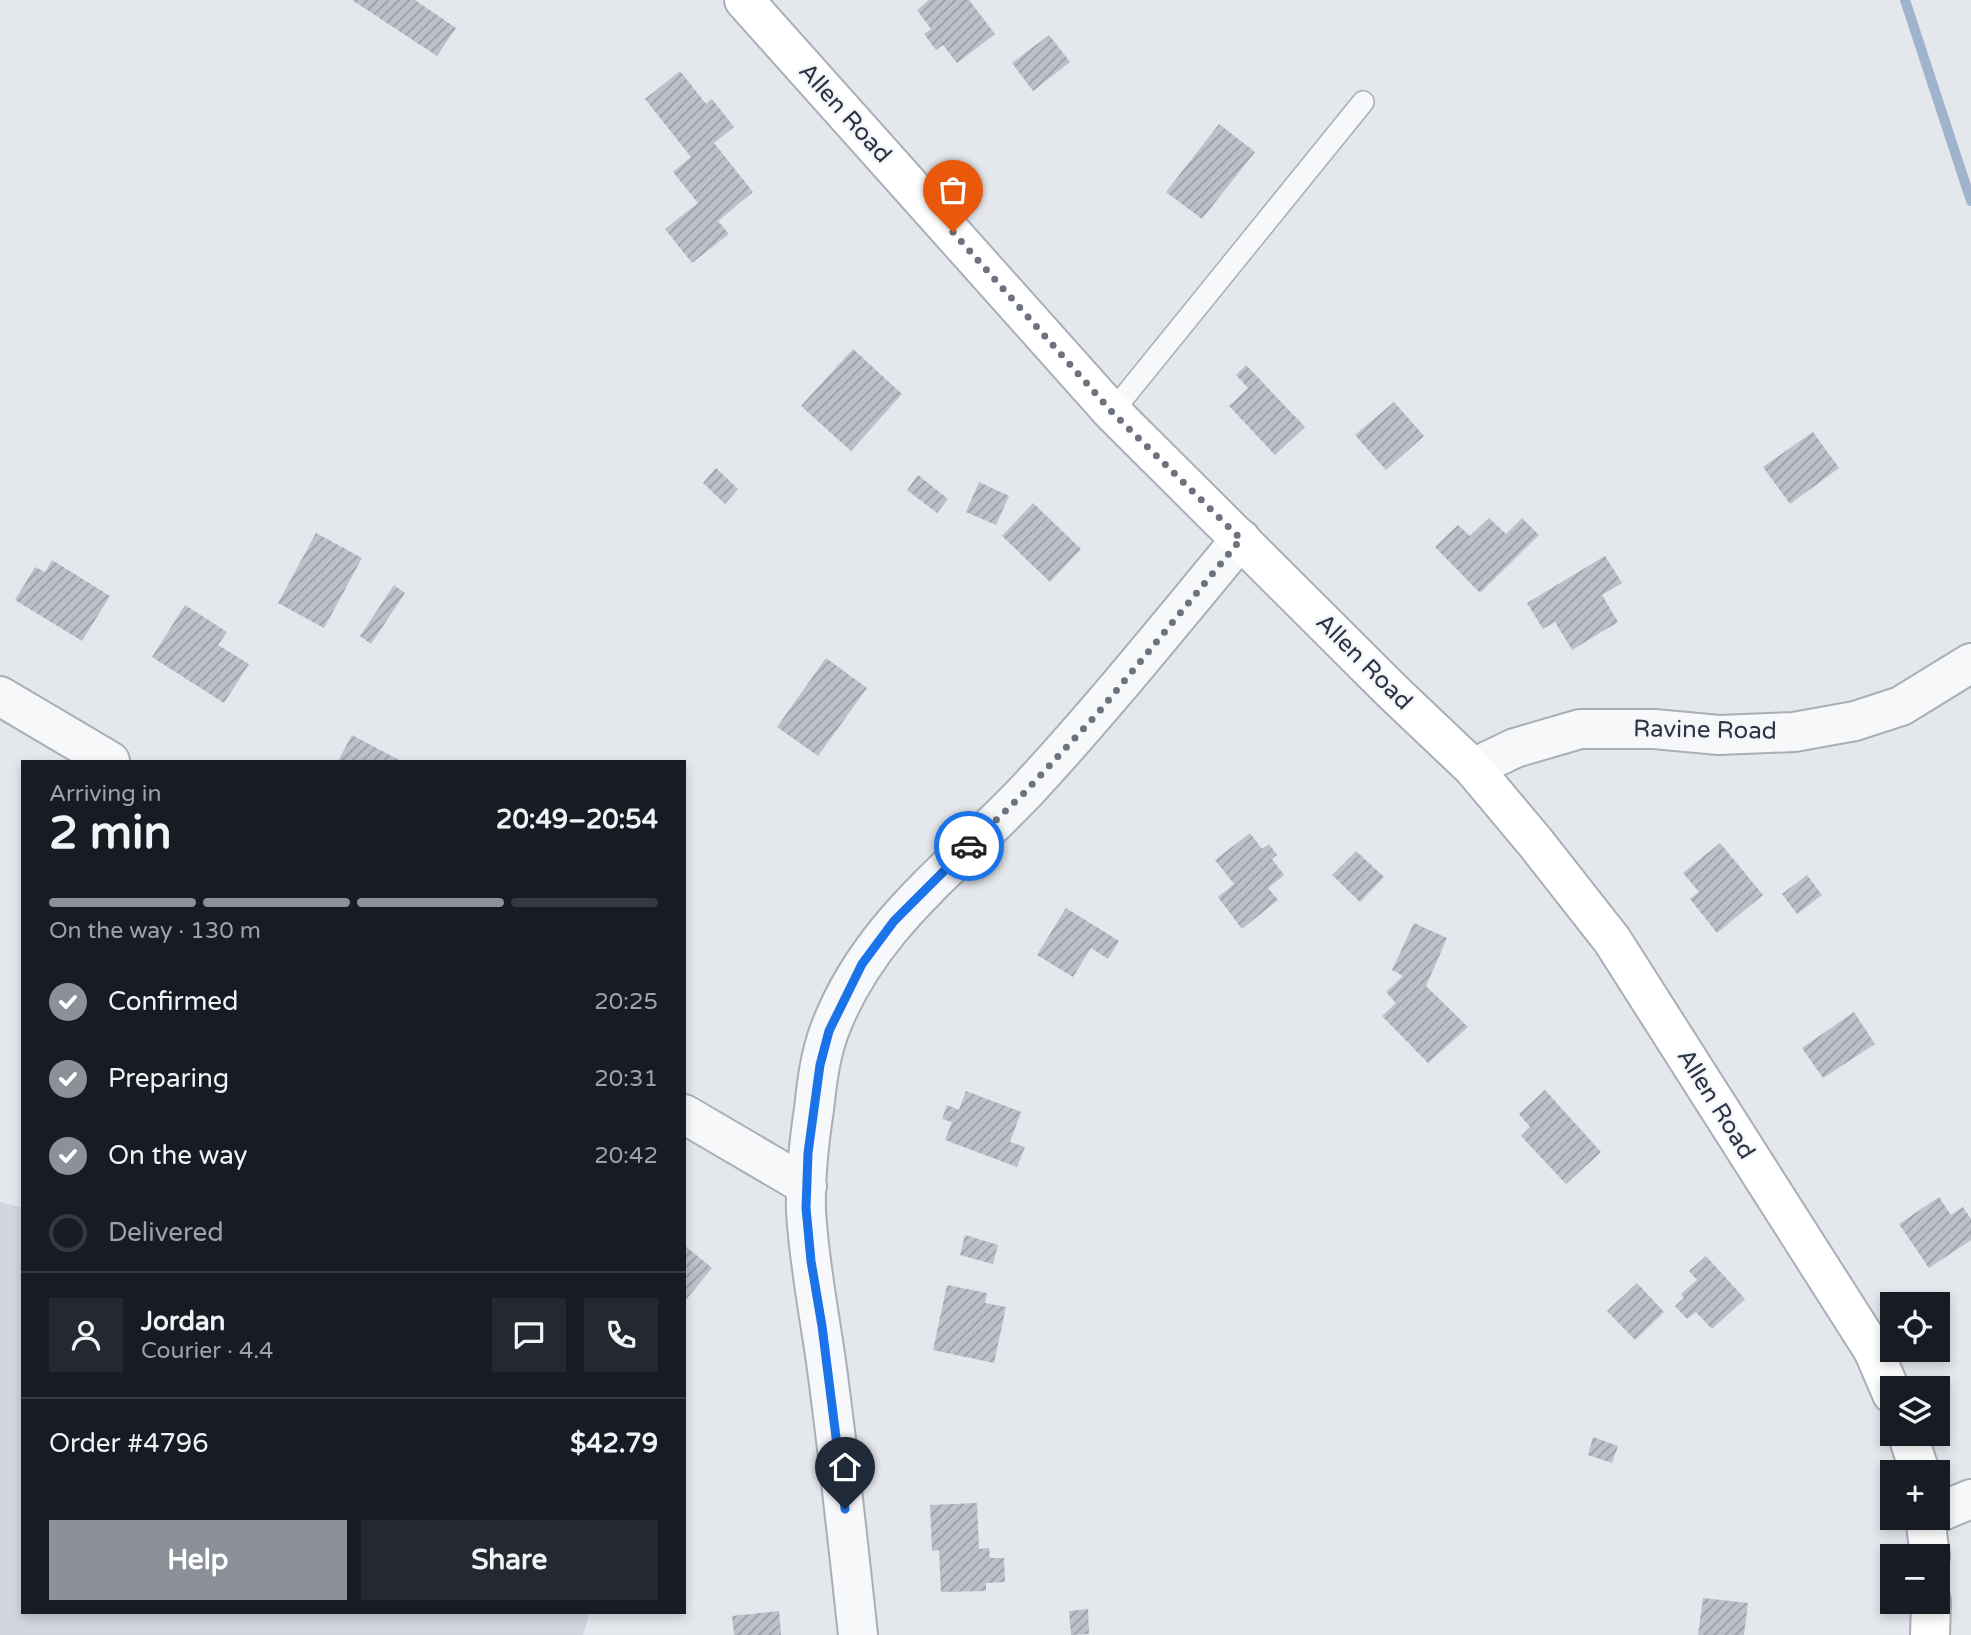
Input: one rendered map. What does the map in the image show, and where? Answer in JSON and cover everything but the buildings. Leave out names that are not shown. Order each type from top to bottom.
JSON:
[{"type":"street","name":"Allen Road","points":[[744,0],[1112,412],[1473,768],[1535,842],[1612,940],[1873,1350],[1884,1376]]},
{"type":"street","points":[[858,1635],[845,1509],[806,1208],[808,1153],[820,1065],[829,1031],[862,964],[894,921],[1025,792],[1098,713],[1241,539]]},
{"type":"street","name":"Ravine Road","points":[[1473,768],[1515,748],[1580,729],[1654,729],[1731,734],[1794,732],[1855,721],[1901,706],[1971,663]]},
{"type":"street","points":[[0,696],[108,760]]},
{"type":"street","points":[[686,1115],[807,1186]]},
{"type":"street","points":[[1950,1508],[1971,1499]]},
{"type":"street","points":[[1930,1635],[1931,1614]]},
{"type":"lane","points":[[1112,412],[1363,102]]},
{"type":"shaded area","points":[[0,1202],[21,1207],[21,1614],[589,1614],[583,1635],[0,1635]]},
{"type":"waterway","points":[[1905,0],[1971,201]]},
{"type":"way so far","points":[[953,232],[1112,412],[1241,539],[1098,713],[1025,792],[969,846]]},
{"type":"route","points":[[845,1509],[806,1208],[808,1153],[820,1065],[829,1031],[862,964],[894,921],[969,846]]}]
